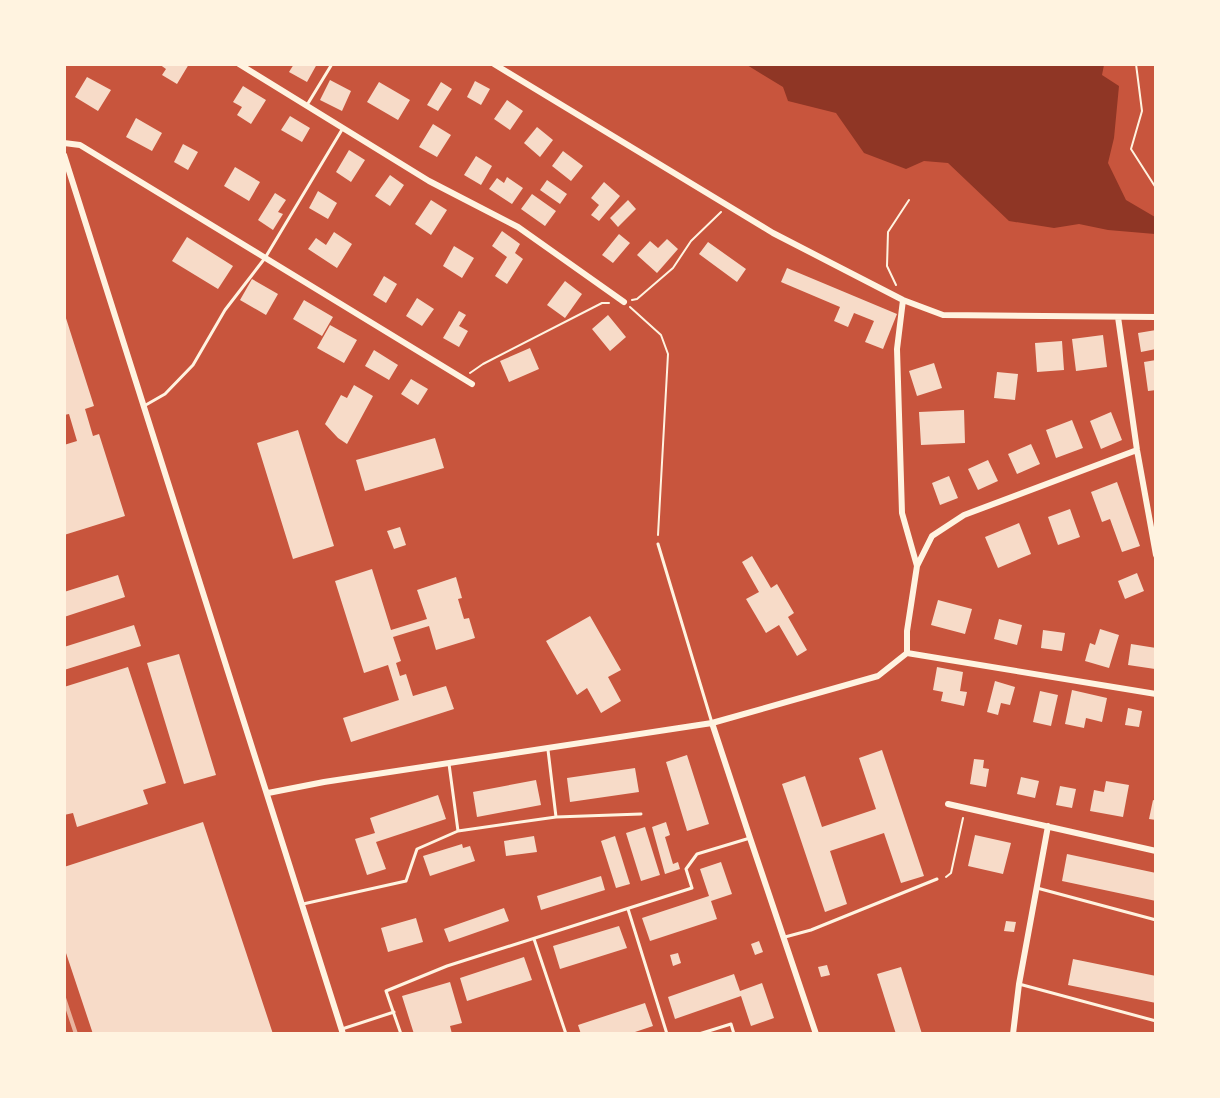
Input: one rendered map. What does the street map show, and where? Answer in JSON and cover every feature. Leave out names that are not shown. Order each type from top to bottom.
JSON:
[{"type":"street","points":[[239,64],[429,180],[518,227],[624,302]]},
{"type":"street","points":[[494,64],[773,233],[903,300],[944,315],[1155,317]]},
{"type":"street","points":[[64,143],[80,145],[472,384]]},
{"type":"street","points":[[64,155],[342,1031]]},
{"type":"street","points":[[903,300],[897,349],[903,513],[917,566]]},
{"type":"street","points":[[1118,318],[1155,555]]},
{"type":"street","points":[[907,653],[907,631],[917,566],[932,536],[964,516],[1137,450]]},
{"type":"street","points":[[268,793],[448,762],[712,723],[878,676],[907,653],[1155,694]]},
{"type":"street","points":[[712,723],[816,1034]]},
{"type":"street","points":[[948,804],[1155,851]]},
{"type":"street","points":[[1013,1034],[1019,984],[1048,826]]},
{"type":"lane","points":[[307,105],[332,64]]},
{"type":"lane","points":[[144,406],[165,394],[193,365],[225,310],[265,258],[344,128]]},
{"type":"lane","points":[[658,544],[712,723]]},
{"type":"lane","points":[[548,748],[556,817]]},
{"type":"lane","points":[[448,762],[458,831]]},
{"type":"lane","points":[[303,904],[406,880],[417,849],[458,831],[556,817],[641,814]]},
{"type":"lane","points":[[401,1034],[387,991],[447,966],[692,888],[686,869],[697,854],[750,838]]},
{"type":"lane","points":[[783,938],[812,930],[937,879]]},
{"type":"lane","points":[[1037,888],[1155,921]]},
{"type":"lane","points":[[628,909],[667,1034]]},
{"type":"lane","points":[[534,939],[566,1034]]},
{"type":"lane","points":[[1019,984],[1155,1021]]},
{"type":"lane","points":[[342,1031],[395,1012]]},
{"type":"lane","points":[[699,1034],[731,1024],[734,1034]]},
{"type":"path","points":[[1136,64],[1142,111],[1131,149],[1155,188]]},
{"type":"path","points":[[903,300],[887,266],[888,232],[909,200]]},
{"type":"path","points":[[462,378],[483,364],[602,303],[637,299],[673,268],[691,242],[727,206]]},
{"type":"path","points":[[624,302],[661,335],[668,354],[658,544]]},
{"type":"path","points":[[937,879],[951,873],[965,808]]},
{"type":"shaded area","points":[[747,65],[1104,65],[1102,75],[1119,86],[1114,138],[1108,163],[1126,200],[1155,217],[1155,234],[1108,230],[1079,224],[1054,228],[1009,221],[948,163],[924,161],[906,169],[864,153],[836,113],[788,101],[783,87]]},
{"type":"building","points":[[159,64],[189,64],[177,84],[162,75],[166,69]]},
{"type":"building","points":[[294,64],[317,64],[307,82],[289,72]]},
{"type":"building","points":[[87,77],[111,90],[98,111],[75,97]]},
{"type":"building","points":[[330,80],[351,91],[342,111],[320,100]]},
{"type":"building","points":[[475,81],[490,89],[481,105],[467,97]]},
{"type":"building","points":[[379,82],[410,100],[398,120],[367,102]]},
{"type":"building","points":[[441,82],[452,89],[438,111],[427,105]]},
{"type":"building","points":[[243,86],[266,100],[251,124],[237,115],[242,107],[233,102]]},
{"type":"building","points":[[507,100],[523,111],[510,130],[494,119]]},
{"type":"building","points":[[290,116],[310,128],[302,142],[281,130]]},
{"type":"building","points":[[136,118],[162,133],[152,151],[126,137]]},
{"type":"building","points":[[433,124],[451,135],[437,157],[419,147]]},
{"type":"building","points":[[537,127],[553,140],[540,157],[524,143]]},
{"type":"building","points":[[183,144],[198,152],[188,170],[174,162]]},
{"type":"building","points":[[349,150],[365,160],[351,182],[336,172]]},
{"type":"building","points":[[563,151],[583,166],[571,181],[552,166]]},
{"type":"building","points":[[476,156],[492,166],[481,185],[464,175]]},
{"type":"building","points":[[235,167],[260,182],[249,201],[224,186]]},
{"type":"building","points":[[390,175],[404,185],[390,206],[375,196]]},
{"type":"building","points":[[507,177],[523,188],[512,204],[489,189],[497,178],[504,183]]},
{"type":"building","points":[[547,180],[567,194],[560,204],[540,190]]},
{"type":"building","points":[[604,182],[620,196],[599,221],[591,215],[599,205],[591,198]]},
{"type":"building","points":[[318,191],[337,203],[328,219],[309,208]]},
{"type":"building","points":[[275,193],[286,200],[278,212],[283,214],[273,230],[258,220]]},
{"type":"building","points":[[532,194],[556,211],[545,226],[521,209]]},
{"type":"building","points":[[431,200],[447,210],[431,235],[415,224]]},
{"type":"building","points":[[628,200],[636,209],[618,227],[610,218]]},
{"type":"building","points":[[502,231],[520,244],[515,253],[523,259],[507,284],[495,276],[507,257],[492,246]]},
{"type":"building","points":[[334,232],[352,244],[337,268],[308,249],[316,238],[326,245]]},
{"type":"building","points":[[619,234],[630,243],[613,263],[602,255]]},
{"type":"building","points":[[187,237],[233,266],[218,289],[172,261]]},
{"type":"building","points":[[667,239],[678,249],[657,273],[637,255],[650,241],[658,248]]},
{"type":"building","points":[[708,242],[746,269],[737,282],[699,254]]},
{"type":"building","points":[[454,246],[474,258],[462,278],[443,266]]},
{"type":"building","points":[[787,268],[897,314],[883,349],[865,342],[874,321],[854,313],[848,327],[834,321],[840,307],[781,282]]},
{"type":"building","points":[[384,276],[397,284],[386,303],[373,295]]},
{"type":"building","points":[[252,279],[278,294],[266,315],[240,300]]},
{"type":"building","points":[[565,281],[582,294],[565,318],[547,305]]},
{"type":"building","points":[[417,298],[434,309],[422,326],[406,316]]},
{"type":"building","points":[[304,300],[333,317],[322,336],[293,319]]},
{"type":"building","points":[[459,311],[466,315],[459,326],[468,331],[459,347],[443,338]]},
{"type":"building","points":[[64,312],[94,406],[85,409],[93,436],[99,434],[125,516],[64,535],[64,445],[77,441],[69,414],[64,415]]},
{"type":"building","points":[[608,315],[626,337],[610,351],[592,329]]},
{"type":"building","points":[[330,325],[357,340],[344,363],[317,348]]},
{"type":"building","points":[[1156,330],[1156,349],[1141,352],[1138,333]]},
{"type":"building","points":[[1103,335],[1107,367],[1076,371],[1072,339]]},
{"type":"building","points":[[1062,341],[1064,370],[1037,372],[1035,343]]},
{"type":"building","points":[[530,348],[539,369],[509,382],[500,361]]},
{"type":"building","points":[[374,350],[398,365],[389,380],[365,366]]},
{"type":"building","points":[[1156,360],[1156,390],[1148,391],[1144,362]]},
{"type":"building","points":[[934,363],[942,388],[917,396],[909,371]]},
{"type":"building","points":[[997,372],[1018,374],[1015,400],[994,398]]},
{"type":"building","points":[[411,379],[428,389],[418,405],[401,394]]},
{"type":"building","points":[[354,385],[373,396],[347,444],[325,424],[341,395],[347,398]]},
{"type":"building","points":[[964,410],[965,443],[921,445],[919,412]]},
{"type":"building","points":[[1111,412],[1122,440],[1101,449],[1090,421]]},
{"type":"building","points":[[1072,420],[1083,448],[1056,458],[1046,430]]},
{"type":"building","points":[[298,430],[334,546],[293,559],[257,443]]},
{"type":"building","points":[[435,438],[444,468],[365,491],[356,460]]},
{"type":"building","points":[[1031,444],[1040,464],[1017,474],[1008,454]]},
{"type":"building","points":[[988,460],[998,481],[978,490],[968,469]]},
{"type":"building","points":[[949,476],[958,498],[940,505],[932,483]]},
{"type":"building","points":[[1117,482],[1140,546],[1122,552],[1110,519],[1102,522],[1091,492]]},
{"type":"building","points":[[1070,509],[1080,537],[1058,545],[1048,517]]},
{"type":"building","points":[[1019,523],[1031,554],[998,568],[985,537]]},
{"type":"building","points":[[400,527],[406,545],[394,549],[387,531]]},
{"type":"building","points":[[752,556],[771,588],[777,584],[794,613],[788,617],[807,650],[797,656],[779,625],[766,633],[746,599],[759,592],[742,562]]},
{"type":"building","points":[[372,569],[391,630],[427,619],[417,590],[456,577],[462,598],[458,599],[464,619],[469,618],[475,638],[436,650],[429,626],[393,637],[401,661],[396,663],[400,676],[406,674],[413,696],[446,686],[454,709],[351,742],[343,718],[399,700],[388,665],[364,673],[335,581]]},
{"type":"building","points":[[1137,573],[1144,591],[1125,599],[1118,581]]},
{"type":"building","points":[[118,575],[125,597],[64,617],[64,592]]},
{"type":"building","points":[[938,600],[972,609],[965,634],[931,625]]},
{"type":"building","points":[[590,616],[621,670],[608,677],[621,701],[601,713],[587,688],[577,695],[546,641]]},
{"type":"building","points":[[999,619],[1022,625],[1017,645],[994,639]]},
{"type":"building","points":[[134,625],[141,646],[64,670],[64,647]]},
{"type":"building","points":[[1100,629],[1119,635],[1109,668],[1085,661],[1090,643],[1095,645]]},
{"type":"building","points":[[1043,630],[1065,633],[1062,651],[1041,648]]},
{"type":"building","points":[[1131,644],[1156,648],[1155,669],[1128,665]]},
{"type":"building","points":[[179,654],[216,775],[184,784],[147,663]]},
{"type":"building","points":[[128,667],[166,783],[143,790],[148,804],[77,827],[73,813],[64,815],[64,687]]},
{"type":"building","points":[[937,667],[963,672],[960,691],[967,692],[964,706],[941,701],[943,692],[933,690]]},
{"type":"building","points":[[995,681],[1015,687],[1010,705],[1001,703],[998,715],[987,712]]},
{"type":"building","points":[[1072,690],[1107,698],[1102,722],[1086,718],[1084,728],[1065,724]]},
{"type":"building","points":[[1040,691],[1058,695],[1051,726],[1033,722]]},
{"type":"building","points":[[1128,708],[1142,711],[1139,727],[1125,725]]},
{"type":"building","points":[[882,750],[924,876],[901,883],[884,833],[830,851],[847,904],[825,912],[782,784],[805,776],[822,827],[876,809],[859,758]]},
{"type":"building","points":[[687,755],[709,824],[687,831],[666,762]]},
{"type":"building","points":[[974,759],[984,760],[983,768],[989,769],[986,787],[970,784]]},
{"type":"building","points":[[635,768],[639,792],[570,802],[567,778]]},
{"type":"building","points":[[1021,777],[1039,781],[1035,798],[1017,794]]},
{"type":"building","points":[[536,780],[541,805],[477,817],[473,792]]},
{"type":"building","points":[[1106,781],[1129,785],[1123,817],[1090,811],[1094,790],[1104,792]]},
{"type":"building","points":[[1060,786],[1076,789],[1072,808],[1056,805]]},
{"type":"building","points":[[438,795],[446,819],[376,842],[386,869],[367,875],[355,839],[375,833],[370,818]]},
{"type":"building","points":[[1153,800],[1156,801],[1156,820],[1149,819]]},
{"type":"building","points":[[203,822],[273,1034],[93,1034],[64,947],[64,867]]},
{"type":"building","points":[[666,822],[670,835],[665,837],[673,864],[678,862],[680,869],[665,874],[652,827]]},
{"type":"building","points":[[645,827],[660,875],[641,881],[626,833]]},
{"type":"building","points":[[975,835],[1011,843],[1003,874],[968,866]]},
{"type":"building","points":[[534,836],[537,852],[506,856],[504,841]]},
{"type":"building","points":[[615,836],[630,884],[616,888],[601,841]]},
{"type":"building","points":[[462,844],[463,848],[470,846],[475,861],[430,876],[423,856]]},
{"type":"building","points":[[1067,854],[1156,873],[1156,901],[1062,881]]},
{"type":"building","points":[[721,862],[732,894],[711,901],[717,919],[650,941],[642,918],[709,896],[700,869]]},
{"type":"building","points":[[601,876],[605,890],[541,910],[537,896]]},
{"type":"building","points":[[504,908],[509,921],[449,942],[444,929]]},
{"type":"building","points":[[416,918],[423,942],[388,952],[381,928]]},
{"type":"building","points":[[1006,921],[1016,922],[1014,932],[1004,931]]},
{"type":"building","points":[[619,926],[627,948],[560,969],[553,946]]},
{"type":"building","points":[[759,941],[763,952],[755,955],[751,944]]},
{"type":"building","points":[[678,953],[681,963],[673,966],[670,955]]},
{"type":"building","points":[[524,957],[532,980],[467,1001],[460,978]]},
{"type":"building","points":[[1073,959],[1156,976],[1156,1003],[1068,985]]},
{"type":"building","points":[[827,965],[830,975],[821,977],[818,967]]},
{"type":"building","points":[[901,967],[922,1034],[896,1034],[877,974]]},
{"type":"building","points":[[734,974],[740,991],[762,983],[774,1018],[751,1026],[741,996],[675,1019],[668,997]]},
{"type":"building","points":[[450,982],[462,1023],[450,1026],[452,1034],[414,1034],[402,996]]},
{"type":"building","points":[[645,1003],[653,1026],[629,1034],[581,1034],[578,1025]]},
{"type":"railway","points":[[64,998],[76,1034]]}]
